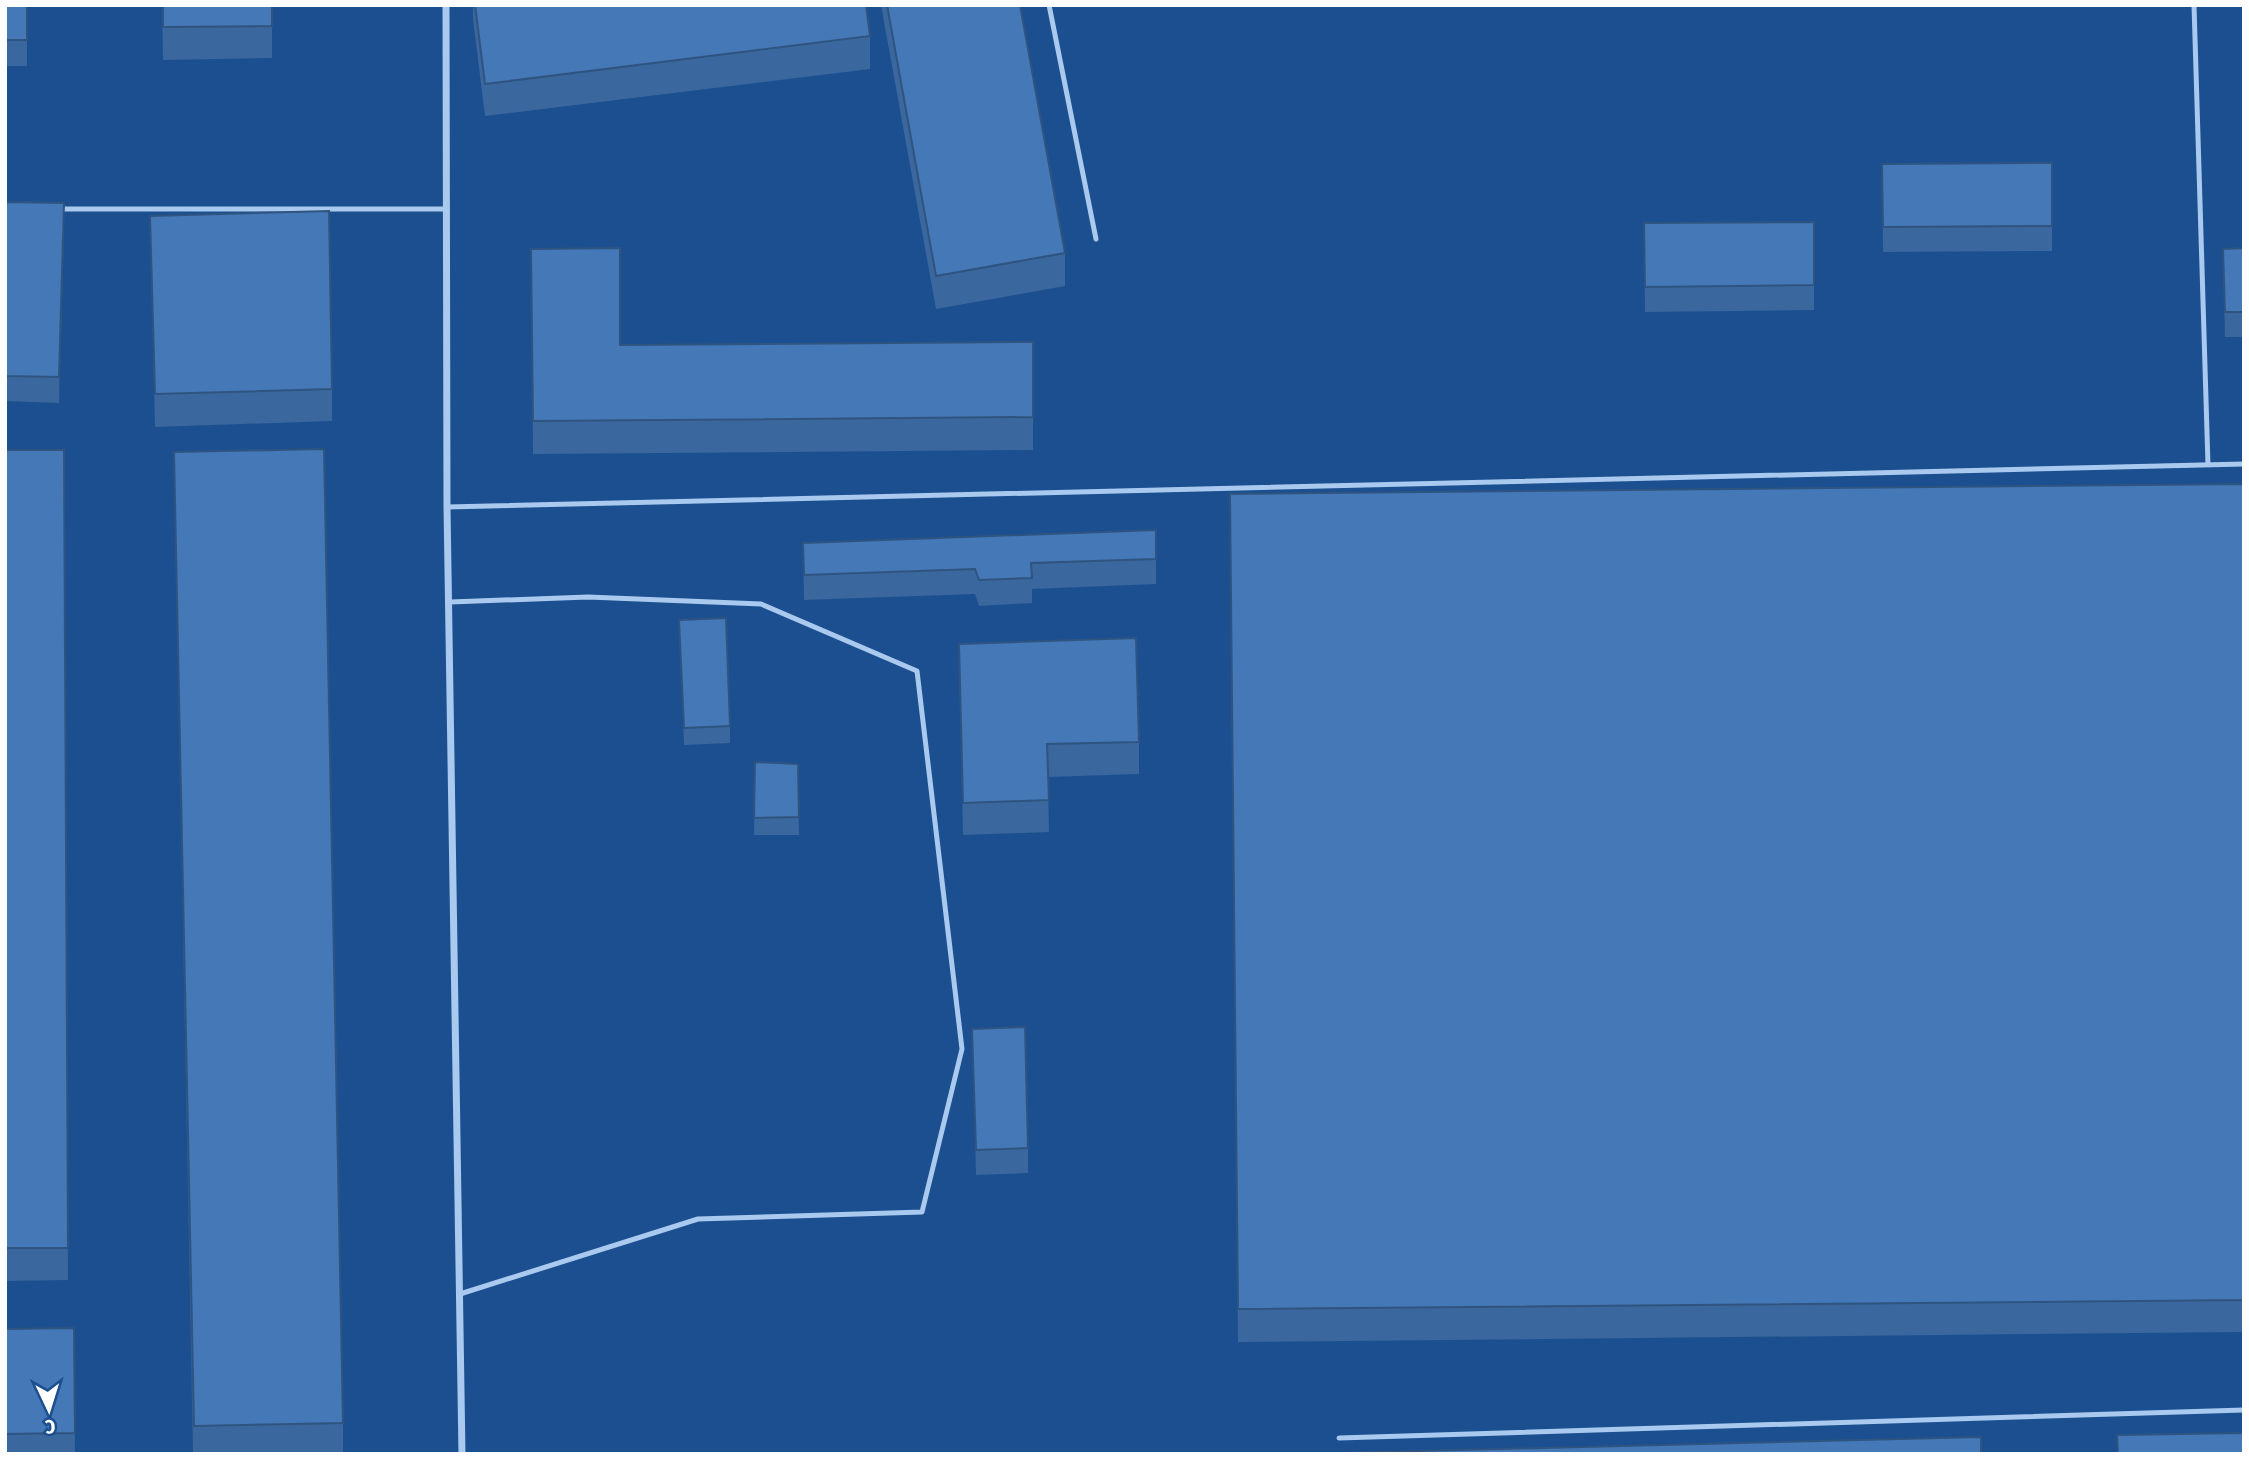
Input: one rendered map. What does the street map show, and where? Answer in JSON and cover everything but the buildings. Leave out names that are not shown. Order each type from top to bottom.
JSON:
[{"type":"street","points":[[446,5],[447,507],[463,1454]]},
{"type":"lane","points":[[1049,5],[1096,239]]},
{"type":"lane","points":[[2194,5],[2208,465]]},
{"type":"lane","points":[[47,209],[445,209]]},
{"type":"lane","points":[[447,507],[2244,464]]},
{"type":"lane","points":[[450,602],[588,597],[761,604],[917,671],[962,1049],[922,1212],[698,1219],[460,1294]]},
{"type":"lane","points":[[1339,1438],[2244,1410]]}]
